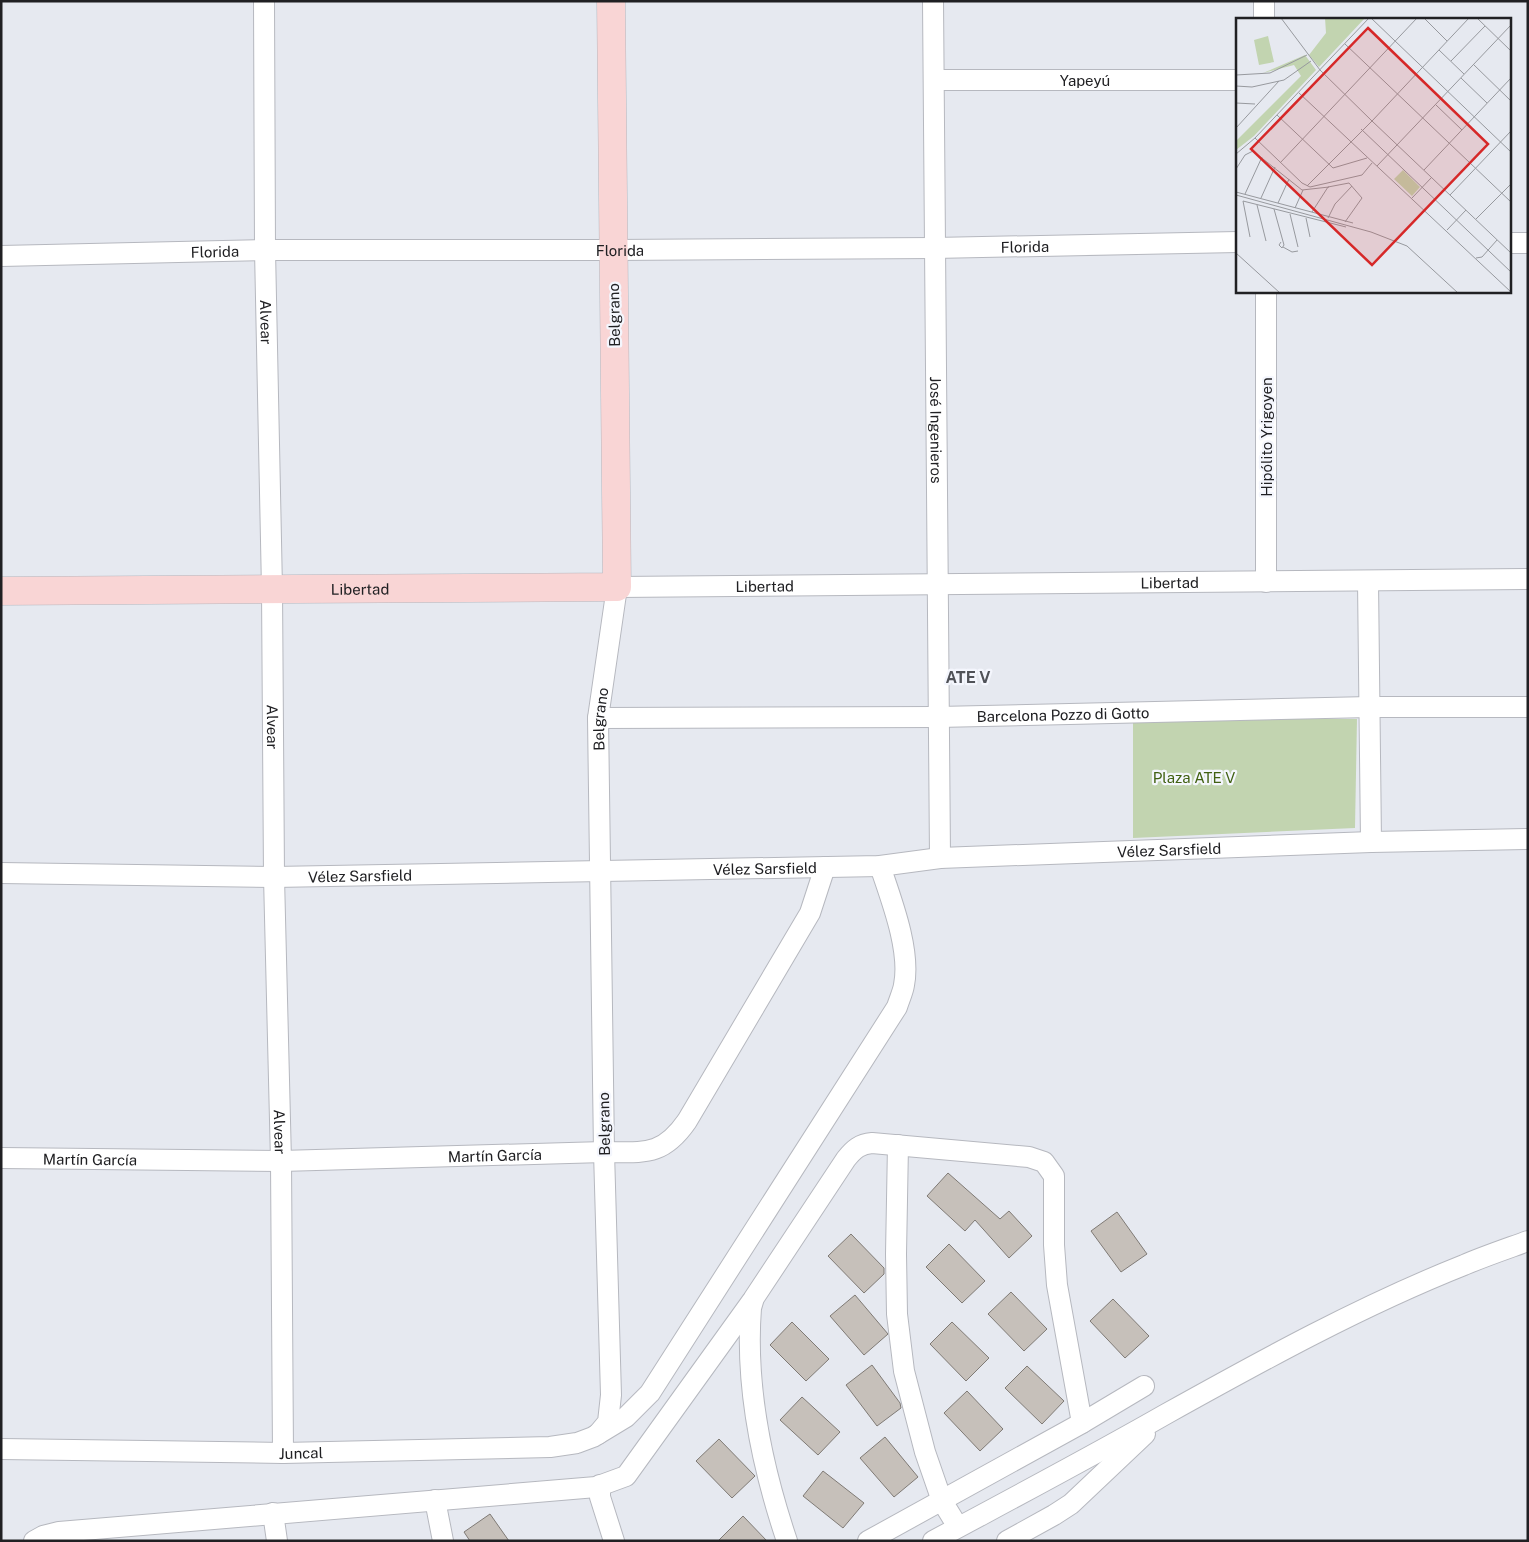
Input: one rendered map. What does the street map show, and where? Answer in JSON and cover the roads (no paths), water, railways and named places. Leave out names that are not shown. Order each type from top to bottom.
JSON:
[{"type":"main road","name":"Belgrano","points":[[610,1],[617,587]]},
{"type":"main road","name":"Libertad","points":[[1,591],[617,587]]},
{"type":"street","name":"Alvear","points":[[264,1],[265,250],[272,589],[274,877],[281,1161],[283,1453]]},
{"type":"street","name":"José Ingenieros","points":[[933,1],[940,858]]},
{"type":"street","points":[[1264,1],[1264,18]]},
{"type":"street","name":"Yapeyú","points":[[934,80],[1236,80]]},
{"type":"street","name":"Florida","points":[[1,256],[265,250],[934,248],[1236,242]]},
{"type":"street","points":[[1512,243],[1528,243]]},
{"type":"street","name":"Hipólito Yrigoyen","points":[[1266,292],[1266,582]]},
{"type":"street","name":"Libertad","points":[[617,587],[1528,579]]},
{"type":"street","points":[[1368,581],[1371,842]]},
{"type":"street","name":"Belgrano","points":[[598,1434],[608,1422],[610,1395],[604,1152],[598,718],[617,587]]},
{"type":"street","name":"Barcelona Pozzo di Gotto","points":[[598,718],[938,717],[1370,707],[1528,707]]},
{"type":"street","name":"Vélez Sarsfield","points":[[1,873],[274,877],[880,866],[940,858],[1371,842],[1528,839]]},
{"type":"street","name":"Juncal","points":[[1,1449],[283,1453],[550,1447],[577,1443],[598,1434],[626,1418],[650,1393],[897,1007],[904,984],[905,965],[899,924],[880,866]]},
{"type":"street","name":"Martín García","points":[[1,1158],[281,1161],[640,1152],[660,1148],[678,1134],[810,913],[824,867]]},
{"type":"street","points":[[34,1541],[43,1536],[59,1532],[120,1534],[273,1513],[600,1485],[626,1476],[754,1298],[853,1149],[862,1144],[898,1145],[1029,1157],[1044,1162],[1054,1176],[1054,1245],[1057,1285],[1082,1423]]},
{"type":"street","points":[[898,1145],[897,1304],[904,1371],[925,1452],[942,1501],[958,1527]]},
{"type":"street","points":[[933,1541],[1310,1336],[1391,1296],[1464,1264],[1528,1241]]},
{"type":"street","points":[[754,1298],[751,1308],[751,1341],[752,1375],[757,1420],[774,1502],[788,1541]]},
{"type":"street","points":[[868,1541],[1082,1423],[1144,1386]]},
{"type":"street","points":[[1007,1541],[1071,1504],[1166,1415]]},
{"type":"street","points":[[600,1485],[600,1498],[614,1541]]},
{"type":"street","points":[[436,1500],[443,1541]]},
{"type":"street","points":[[273,1513],[277,1541]]},
{"type":"district","name":"ATE V","points":[[968,677]]},
{"type":"park label","name":"Plaza ATE V","points":[[1194,777]]}]
